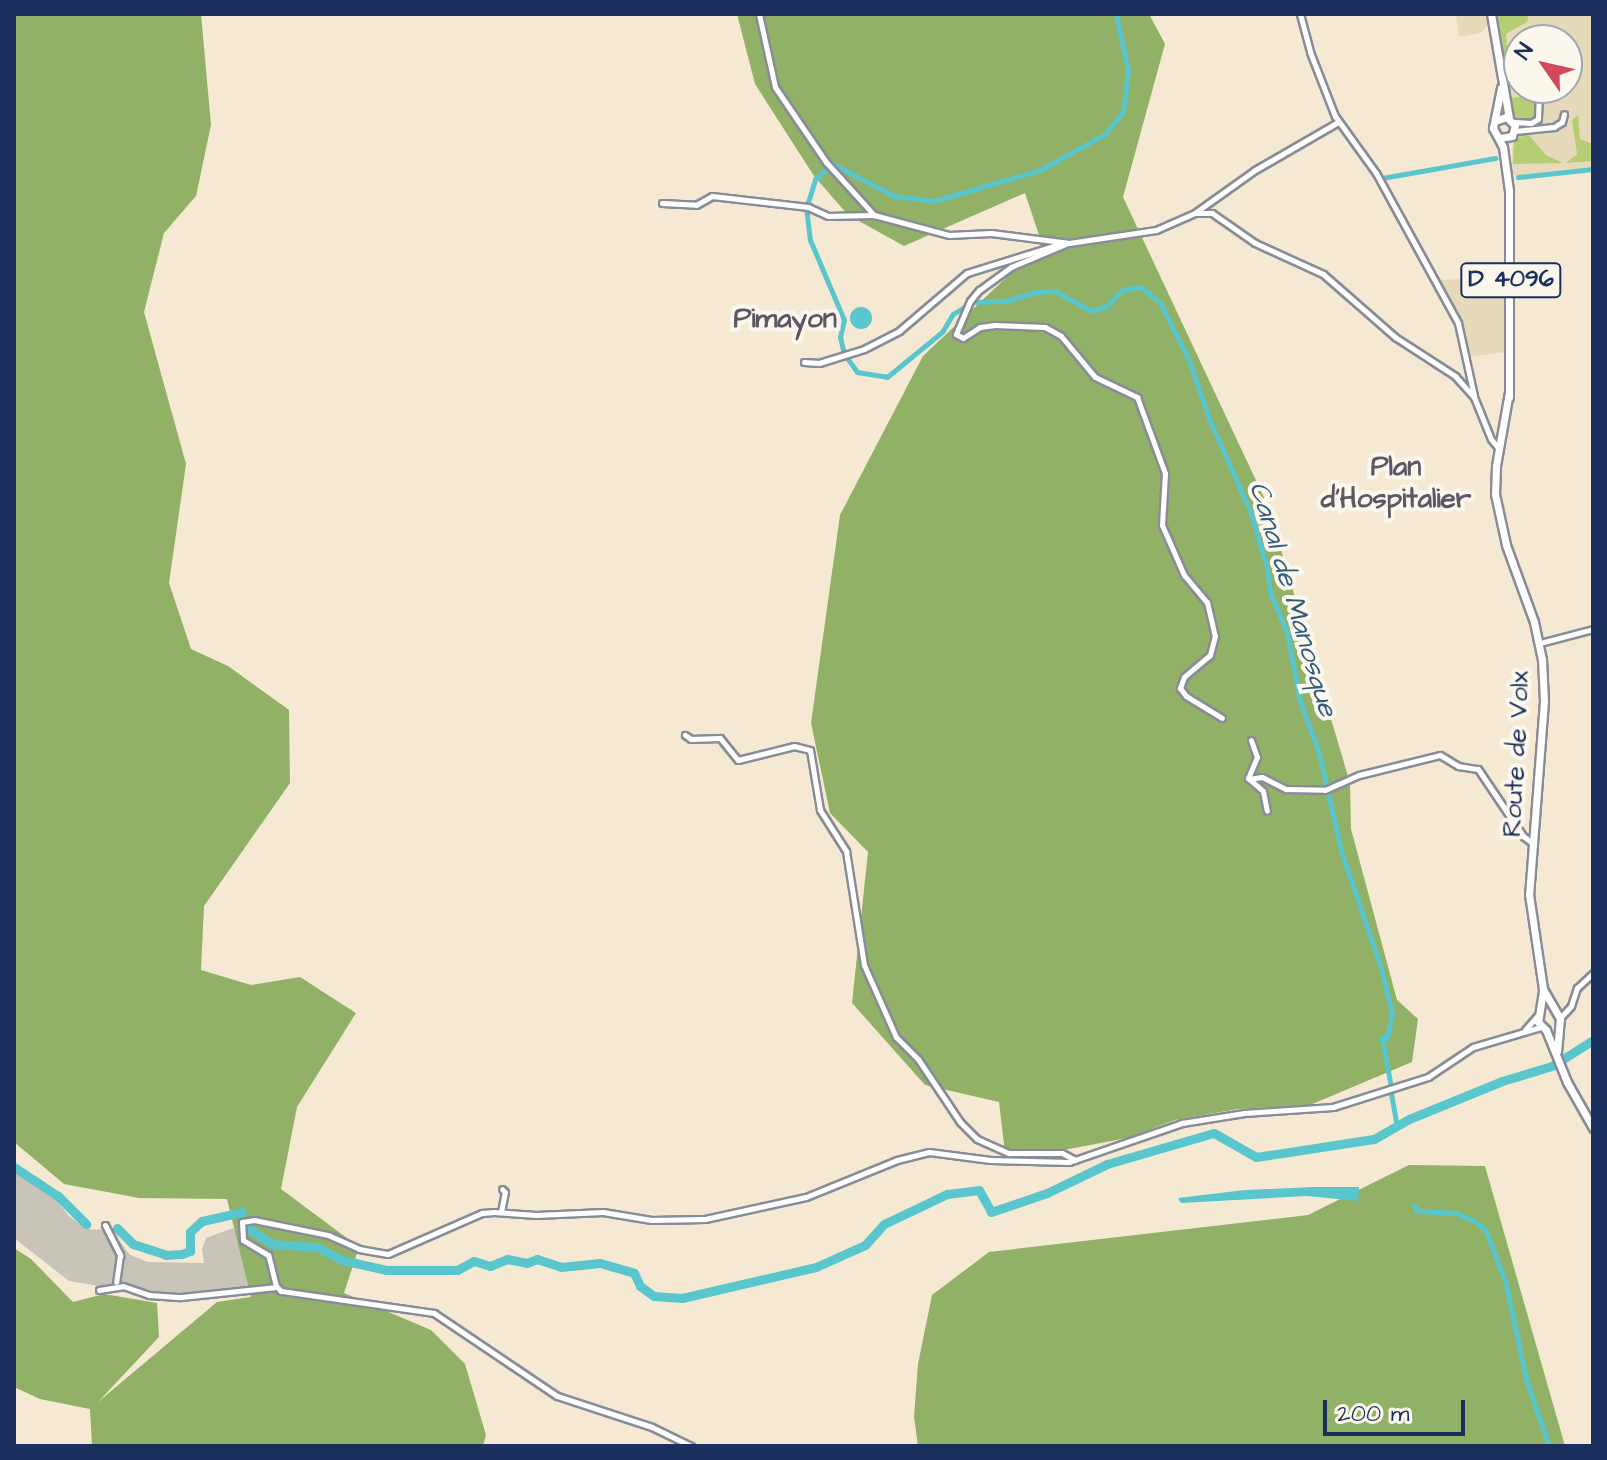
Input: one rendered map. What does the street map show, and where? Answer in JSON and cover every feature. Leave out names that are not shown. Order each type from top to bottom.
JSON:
[{"type":"main road","name":"Route de Volx","points":[[1491,14],[1501,88],[1512,127],[1507,168],[1512,307],[1509,392],[1499,479],[1501,526]]},
{"type":"main road","name":"Route de Volx","points":[[1501,88],[1494,131],[1500,138],[1507,168]]},
{"type":"main road","points":[[1495,121],[1512,127],[1500,138]]},
{"type":"main road","name":"Route de Volx","points":[[1509,392],[1498,448],[1495,494],[1501,526],[1540,643],[1544,701],[1529,894],[1543,989],[1539,1012],[1557,1051],[1564,1076],[1593,1128]]},
{"type":"main road","name":"Route de Volx","points":[[1543,989],[1557,1015],[1557,1051]]},
{"type":"main road","points":[[1539,1012],[1557,1015]]},
{"type":"main road","points":[[1544,1028],[1557,1015]]},
{"type":"street","points":[[759,14],[772,82],[828,164],[874,215]]},
{"type":"street","points":[[1300,14],[1310,52],[1338,122],[1376,173],[1458,323],[1474,397],[1491,439],[1498,448],[1499,479]]},
{"type":"street","points":[[1512,127],[1537,120],[1540,104]]},
{"type":"street","points":[[1512,127],[1556,126],[1564,114]]},
{"type":"street","points":[[804,362],[819,363],[848,355],[893,334],[952,283],[973,270],[1069,243],[1156,230],[1195,213],[1242,178],[1338,122]]},
{"type":"street","points":[[664,203],[696,205],[712,196],[806,207],[828,216],[874,215],[949,235],[991,233],[1069,243]]},
{"type":"street","points":[[1195,213],[1215,214],[1265,249],[1323,274],[1395,337],[1455,376],[1474,397]]},
{"type":"street","points":[[1069,243],[1011,267],[970,301],[956,332],[960,338],[990,325],[1045,327],[1061,336],[1095,377],[1131,391],[1140,401],[1166,478],[1162,525],[1184,575],[1207,602],[1215,636],[1210,655],[1182,679],[1180,688],[1186,696],[1222,718]]},
{"type":"street","points":[[1540,643],[1593,629]]},
{"type":"street","points":[[685,735],[691,739],[720,738],[738,760],[794,746],[810,750],[820,810],[846,851],[864,965],[896,1037],[918,1059],[960,1122],[977,1139],[1009,1153],[1062,1153],[1076,1160]]},
{"type":"street","points":[[1249,779],[1257,757],[1251,740]]},
{"type":"street","points":[[1249,779],[1262,777],[1286,789],[1327,789],[1359,775],[1440,755],[1456,766],[1478,769],[1531,842]]},
{"type":"street","points":[[1249,779],[1263,791],[1267,811]]},
{"type":"street","points":[[1557,1015],[1569,1008],[1576,989],[1593,973]]},
{"type":"street","points":[[1524,1031],[1539,1012]]},
{"type":"street","points":[[276,1287],[268,1256],[244,1242],[242,1222],[254,1220],[328,1235],[359,1249],[388,1254],[482,1213],[536,1215],[603,1212],[651,1220],[705,1219],[806,1197],[897,1160],[929,1152],[1019,1162],[1076,1160],[1182,1123],[1226,1115],[1336,1106],[1428,1077],[1473,1047],[1544,1028]]},
{"type":"street","points":[[501,1212],[505,1192],[502,1189]]},
{"type":"street","points":[[105,1225],[121,1258],[116,1282]]},
{"type":"street","points":[[99,1290],[123,1286],[149,1295],[197,1297],[276,1287],[288,1293],[434,1313],[557,1396],[652,1427],[691,1446]]},
{"type":"shaded area","points":[[1456,14],[1487,14],[1487,26],[1481,33],[1459,37]]},
{"type":"shaded area","points":[[1494,14],[1593,14],[1593,167],[1512,176],[1512,147],[1518,132],[1508,104],[1583,104],[1583,24],[1503,24],[1503,86]]},
{"type":"shaded area","points":[[1507,277],[1506,352],[1469,357],[1459,318],[1438,280]]},
{"type":"shaded area","points":[[14,1171],[55,1198],[69,1216],[86,1229],[111,1230],[130,1255],[148,1262],[204,1263],[202,1249],[206,1238],[233,1228],[263,1284],[206,1294],[171,1295],[124,1284],[105,1287],[69,1281],[14,1238]]},
{"type":"green space","points":[[14,14],[201,14],[211,125],[196,196],[164,233],[144,312],[186,464],[169,583],[191,649],[228,666],[289,710],[290,783],[204,906],[201,970],[251,985],[300,977],[356,1013],[297,1107],[281,1189],[359,1247],[344,1293],[431,1330],[465,1364],[486,1435],[483,1446],[92,1446],[90,1409],[40,1399],[14,1387],[14,1248],[31,1259],[73,1302],[104,1294],[157,1303],[159,1337],[98,1402],[217,1302],[251,1297],[227,1199],[139,1198],[64,1184],[14,1142]]},
{"type":"green space","points":[[737,14],[1149,14],[1165,44],[1123,197],[1268,506],[1350,783],[1351,829],[1397,1000],[1418,1019],[1412,1062],[1310,1105],[1238,1109],[1175,1120],[1127,1138],[1006,1161],[999,1102],[925,1085],[852,1003],[868,852],[830,813],[811,723],[840,515],[923,356],[1042,244],[1025,193],[904,246],[848,215],[814,176],[755,84]]},
{"type":"green space","points":[[1494,14],[1529,14],[1524,24],[1503,24],[1503,48]]},
{"type":"green space","points":[[1508,104],[1536,104],[1537,115],[1531,121],[1517,120]]},
{"type":"green space","points":[[1578,115],[1580,139],[1593,144],[1593,161],[1566,163],[1577,154],[1572,120]]},
{"type":"green space","points":[[1527,133],[1546,155],[1563,163],[1513,164],[1514,141]]},
{"type":"green space","points":[[1409,1165],[1485,1166],[1565,1446],[918,1446],[914,1417],[918,1364],[932,1295],[989,1252],[1308,1215]]},
{"type":"water","points":[[861,307],[872,318],[861,329],[850,318]]},
{"type":"water","points":[[1359,1187],[1358,1201],[1307,1196],[1181,1203],[1178,1198],[1245,1190]]},
{"type":"waterway","name":"Canal de Manosque","points":[[844,354],[840,337],[844,320],[810,240],[806,209],[815,179],[833,164],[894,196],[934,201],[1040,170],[1105,134],[1123,112],[1128,71],[1116,14]]},
{"type":"waterway","points":[[1382,178],[1495,158]]},
{"type":"waterway","points":[[1518,177],[1593,169]]},
{"type":"waterway","name":"Canal de Manosque","points":[[847,358],[857,372],[887,377],[942,332],[953,314],[972,302],[1006,301],[1036,292],[1055,291],[1091,311],[1107,306],[1122,290],[1141,287],[1160,303],[1189,360],[1210,421],[1250,511],[1267,568],[1270,593],[1287,632],[1300,701],[1319,753],[1341,851],[1381,968],[1392,1013],[1387,1039]]},
{"type":"waterway","points":[[1385,1035],[1382,1039],[1391,1087]]},
{"type":"waterway","points":[[249,1229],[272,1244],[317,1247],[342,1260],[386,1270],[457,1270],[474,1261],[490,1266],[507,1259],[527,1263],[537,1259],[561,1267],[600,1263],[634,1273],[640,1286],[654,1296],[682,1298],[816,1267],[865,1245],[884,1224],[947,1194],[979,1190],[991,1212],[1047,1193],[1107,1164],[1214,1133],[1256,1157],[1374,1139],[1409,1119],[1502,1081],[1552,1066],[1593,1040]]},
{"type":"waterway","points":[[1391,1093],[1397,1126]]},
{"type":"waterway","points":[[14,1167],[58,1196],[86,1224]]},
{"type":"waterway","name":"Canal de Manosque","points":[[1414,1205],[1417,1211],[1456,1213],[1475,1221],[1486,1231],[1506,1284],[1526,1379],[1549,1446]]},
{"type":"waterway","points":[[117,1228],[133,1244],[166,1255],[182,1254],[190,1251],[190,1232],[202,1221],[242,1212]]},
{"type":"district","name":"Pimayon","points":[[785,319]]},
{"type":"district","name":"Plan d'Hospitalier","points":[[1396,483]]}]
